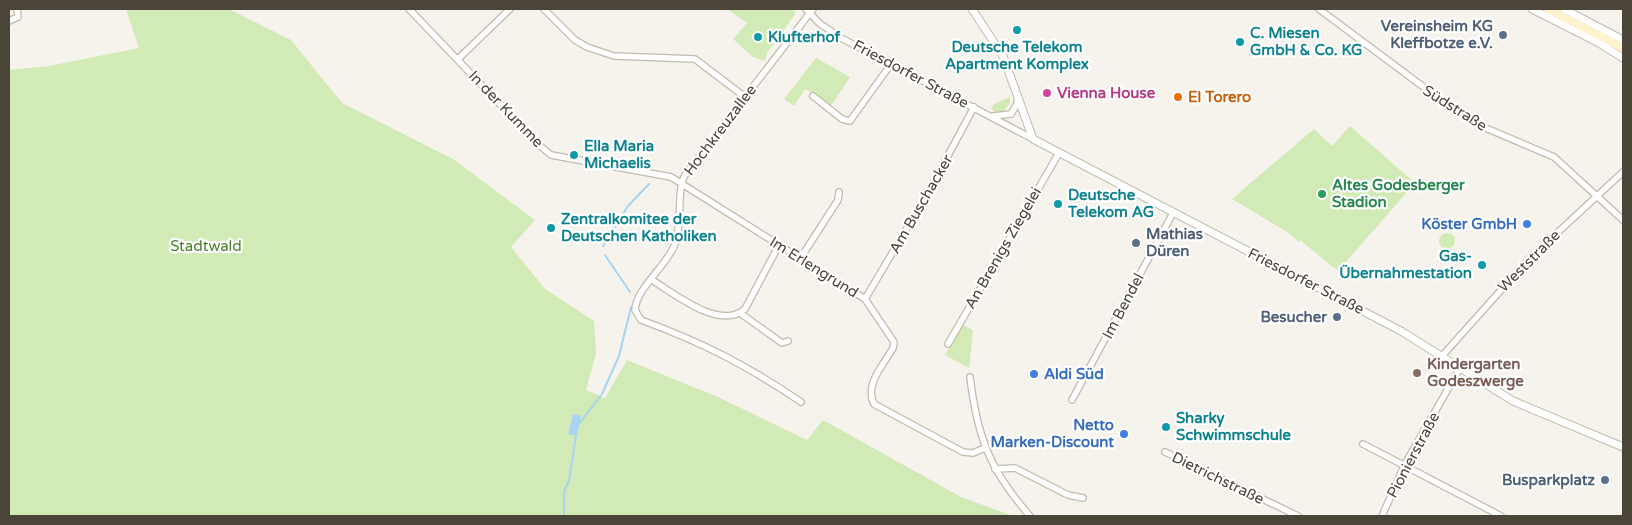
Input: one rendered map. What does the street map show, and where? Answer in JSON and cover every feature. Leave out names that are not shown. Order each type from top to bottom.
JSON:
[{"type":"main road","points":[[1548,9],[1623,48]]},
{"type":"street","points":[[17,9],[18,17]]},
{"type":"street","name":"In der Kumme","points":[[409,9],[539,146],[551,155],[671,177],[681,185]]},
{"type":"street","points":[[458,59],[510,9]]},
{"type":"street","points":[[544,9],[575,40],[596,51],[614,56],[695,59],[745,96]]},
{"type":"street","points":[[972,9],[1003,56],[1033,139]]},
{"type":"street","name":"Südstraße","points":[[1319,9],[1449,106],[1480,126],[1554,157],[1623,220]]},
{"type":"street","points":[[1532,9],[1599,43],[1623,58]]},
{"type":"street","points":[[1564,9],[1623,40]]},
{"type":"street","name":"Friesdorfer Straße","points":[[810,10],[819,23],[841,38],[1364,311],[1442,356],[1513,401],[1623,447]]},
{"type":"street","name":"Hochkreuzallee","points":[[801,402],[754,370],[721,352],[641,320],[635,310],[637,300],[669,258],[678,234],[681,185],[685,175],[810,10]]},
{"type":"street","points":[[9,21],[18,17],[25,18]]},
{"type":"street","points":[[813,96],[842,119],[850,121],[891,64]]},
{"type":"street","points":[[988,116],[998,117],[1011,114],[1018,94]]},
{"type":"street","name":"Am Buschacker","points":[[865,299],[929,192],[974,107]]},
{"type":"street","name":"An Brenigs Ziegelei","points":[[948,344],[1059,153]]},
{"type":"street","name":"Weststraße","points":[[1442,356],[1528,260],[1623,172]]},
{"type":"street","name":"Im Erlengrund","points":[[681,185],[865,299],[890,332],[894,342],[893,348],[871,386],[871,396],[874,404],[963,452],[973,453],[985,448]]},
{"type":"street","points":[[800,259],[838,200],[839,192]]},
{"type":"street","name":"Im Bendel","points":[[1072,400],[1174,213]]},
{"type":"street","points":[[652,280],[710,314],[730,316],[740,313],[745,309],[779,245]]},
{"type":"street","points":[[740,313],[782,342],[788,341]]},
{"type":"street","name":"Pionierstraße","points":[[1382,516],[1405,464],[1460,368]]},
{"type":"street","points":[[970,377],[975,418],[985,448],[996,469],[1030,516]]},
{"type":"street","points":[[1363,444],[1405,464],[1501,516]]},
{"type":"street","name":"Dietrichstraße","points":[[1165,452],[1298,516]]},
{"type":"street","points":[[996,469],[1015,468],[1068,495],[1083,498]]},
{"type":"green space","name":"Stadtwald","points":[[126,9],[229,9],[291,40],[342,103],[453,159],[535,220],[511,247],[545,289],[594,321],[596,354],[586,390],[605,398],[627,360],[718,397],[807,440],[823,420],[961,497],[1013,516],[9,516],[9,70],[49,66],[139,48]]},
{"type":"green space","points":[[727,9],[794,9],[796,13],[767,53],[765,61],[753,57],[733,39],[747,23]]},
{"type":"green space","points":[[816,58],[850,77],[831,106],[805,89],[794,106],[784,99]]},
{"type":"green space","points":[[1010,97],[1010,103],[1004,111],[997,112],[991,109],[994,104]]},
{"type":"green space","name":"Altes Godesberger Stadion","points":[[1350,126],[1415,183],[1338,271],[1300,240],[1299,242],[1287,232],[1232,199],[1314,129],[1332,146]]},
{"type":"green space","points":[[1444,233],[1450,233],[1455,238],[1453,247],[1444,249],[1439,244],[1439,238]]},
{"type":"green space","points":[[963,325],[973,330],[969,368],[945,355]]},
{"type":"water","points":[[573,414],[581,416],[577,436],[568,434]]},
{"type":"waterway","points":[[603,246],[628,206],[649,184]]},
{"type":"waterway","points":[[605,255],[630,292]]},
{"type":"waterway","points":[[579,424],[602,394],[619,356],[631,307]]},
{"type":"waterway","points":[[564,516],[564,491],[569,481],[576,436]]},
{"type":"place","name":"Deutsche Telekom Apartment Komplex","points":[[1017,30]]},
{"type":"place","name":"Vereinsheim KG Kleffbotze e.V.","points":[[1503,35]]},
{"type":"place","name":"Klufterhof","points":[[758,37]]},
{"type":"place","name":"C. Miesen GmbH & Co. KG","points":[[1240,42]]},
{"type":"place","name":"Vienna House","points":[[1047,93]]},
{"type":"place","name":"El Torero","points":[[1178,97]]},
{"type":"place","name":"Ella Maria Michaelis","points":[[574,155]]},
{"type":"place","name":"Altes Godesberger Stadion","points":[[1322,194]]},
{"type":"place","name":"Deutsche Telekom AG","points":[[1058,204]]},
{"type":"place","name":"Köster GmbH","points":[[1527,224]]},
{"type":"place","name":"Zentralkomitee der Deutschen Katholiken","points":[[551,228]]},
{"type":"place","name":"Mathias Düren","points":[[1136,243]]},
{"type":"place","name":"Gas- Übernahmestation","points":[[1482,265]]},
{"type":"place","name":"Besucher","points":[[1337,317]]},
{"type":"place","name":"Kindergarten Godeszwerge","points":[[1417,373]]},
{"type":"place","name":"Aldi Süd","points":[[1034,374]]},
{"type":"place","name":"Sharky Schwimmschule","points":[[1166,427]]},
{"type":"place","name":"Netto Marken-Discount","points":[[1124,434]]},
{"type":"place","name":"Busparkplatz","points":[[1605,480]]}]
